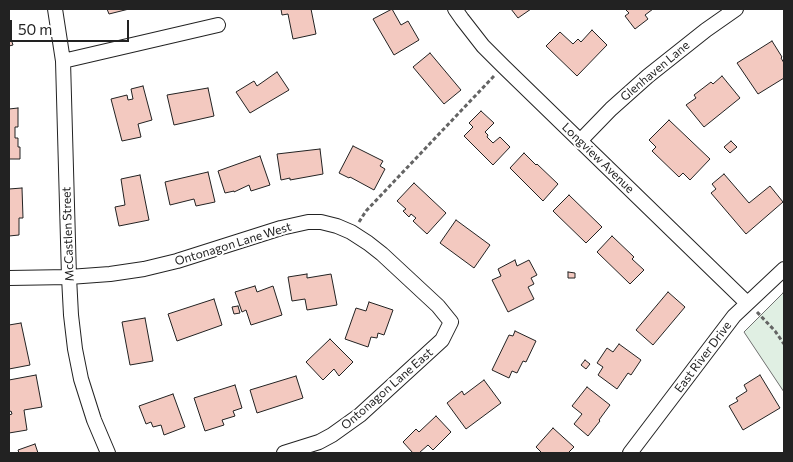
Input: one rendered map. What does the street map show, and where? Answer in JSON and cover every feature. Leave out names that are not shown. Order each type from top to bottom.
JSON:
[{"type":"street","name":"McCastlen Street","points":[[55,9],[63,61],[69,277],[75,349],[80,379],[108,453]]},
{"type":"street","name":"Longview Avenue","points":[[455,9],[483,46],[747,303]]},
{"type":"street","name":"Glenhaven Lane","points":[[580,141],[611,109],[648,76],[736,9]]},
{"type":"street","points":[[63,61],[218,25]]},
{"type":"street","name":"Ontonagon Lane West","points":[[9,278],[69,277],[144,269],[176,261],[280,228],[308,222],[321,222],[351,232],[368,243],[438,306],[451,322]]},
{"type":"street","name":"East River Drive","points":[[630,453],[734,316],[784,269]]},
{"type":"street","name":"Ontonagon Lane East","points":[[284,453],[319,442],[360,415],[442,340],[451,322]]},
{"type":"path","points":[[351,232],[366,211],[503,66]]},
{"type":"path","points":[[747,303],[775,331],[784,344]]},
{"type":"green space","points":[[783,293],[784,295],[784,392],[744,332]]},
{"type":"building","points":[[107,9],[129,9],[109,14]]},
{"type":"building","points":[[281,9],[311,9],[316,34],[293,39],[288,14],[282,15]]},
{"type":"building","points":[[392,9],[401,25],[408,21],[419,40],[394,55],[373,19]]},
{"type":"building","points":[[511,9],[531,9],[518,18]]},
{"type":"building","points":[[625,9],[653,9],[645,15],[648,19],[635,29],[625,16],[629,13]]},
{"type":"building","points":[[592,30],[607,45],[577,76],[546,46],[560,32],[573,44],[578,39],[581,42]]},
{"type":"building","points":[[9,33],[13,45],[9,46]]},
{"type":"building","points":[[772,41],[784,63],[784,78],[758,94],[737,63]]},
{"type":"building","points":[[430,53],[461,90],[444,104],[413,67]]},
{"type":"building","points":[[277,72],[289,90],[250,113],[236,92],[254,81],[257,86]]},
{"type":"building","points":[[722,76],[740,98],[704,127],[686,105],[696,98],[694,95],[711,82],[713,84]]},
{"type":"building","points":[[143,86],[152,120],[138,124],[141,137],[122,141],[111,99],[127,95],[128,100],[133,99],[131,89]]},
{"type":"building","points":[[208,88],[214,116],[174,125],[167,95]]},
{"type":"building","points":[[18,108],[18,127],[15,127],[15,138],[18,138],[20,159],[9,159],[9,109]]},
{"type":"building","points":[[481,111],[494,123],[485,132],[488,135],[487,137],[493,143],[500,137],[510,147],[493,165],[464,136],[473,127],[469,123]]},
{"type":"building","points":[[669,120],[710,159],[690,180],[683,173],[679,177],[652,151],[656,147],[649,140]]},
{"type":"building","points":[[731,141],[737,147],[730,153],[724,147]]},
{"type":"building","points":[[353,146],[383,161],[380,166],[385,169],[374,190],[339,173]]},
{"type":"building","points":[[320,149],[323,174],[281,180],[277,154]]},
{"type":"building","points":[[524,153],[558,184],[543,201],[510,168]]},
{"type":"building","points":[[260,156],[270,185],[251,191],[249,185],[234,192],[225,193],[218,171]]},
{"type":"building","points":[[208,172],[215,202],[196,206],[194,199],[170,205],[165,182]]},
{"type":"building","points":[[724,174],[749,203],[770,186],[783,202],[746,234],[711,193],[716,189],[712,184]]},
{"type":"building","points":[[140,175],[149,220],[119,226],[115,207],[125,205],[121,179]]},
{"type":"building","points":[[414,183],[446,213],[427,234],[413,221],[416,218],[411,214],[409,217],[403,211],[406,209],[397,201]]},
{"type":"building","points":[[22,188],[23,218],[19,218],[19,235],[9,236],[9,189]]},
{"type":"building","points":[[569,195],[602,227],[586,243],[553,211]]},
{"type":"building","points":[[456,220],[490,245],[474,268],[440,243]]},
{"type":"building","points":[[612,236],[634,257],[632,259],[644,270],[630,284],[597,252]]},
{"type":"building","points":[[515,260],[517,266],[529,260],[537,275],[531,278],[534,284],[528,287],[534,299],[508,312],[492,280],[501,276],[498,269]]},
{"type":"building","points":[[568,272],[575,273],[575,278],[568,278]]},
{"type":"building","points":[[307,274],[307,278],[331,274],[337,305],[307,310],[305,299],[292,301],[288,277]]},
{"type":"building","points":[[255,286],[257,292],[273,286],[282,315],[251,325],[246,310],[242,312],[235,292]]},
{"type":"building","points":[[668,292],[685,307],[653,345],[636,330]]},
{"type":"building","points":[[214,299],[222,325],[177,341],[168,314]]},
{"type":"building","points":[[369,302],[393,310],[384,335],[378,333],[377,338],[371,337],[368,347],[345,339],[356,308],[366,311]]},
{"type":"building","points":[[238,306],[240,313],[234,314],[232,307]]},
{"type":"building","points":[[145,318],[153,361],[130,365],[122,322]]},
{"type":"building","points":[[21,323],[30,365],[9,369],[9,325]]},
{"type":"building","points":[[515,331],[536,341],[526,362],[523,361],[517,373],[512,371],[509,378],[492,370],[509,335],[513,336]]},
{"type":"building","points":[[330,339],[353,362],[339,376],[334,369],[323,380],[306,362]]},
{"type":"building","points":[[619,344],[641,360],[631,375],[628,373],[617,389],[598,375],[603,367],[597,363],[607,348],[613,352]]},
{"type":"building","points":[[585,360],[590,364],[586,369],[581,365]]},
{"type":"building","points":[[36,375],[42,407],[24,410],[27,430],[9,433],[9,415],[12,414],[11,411],[9,412],[9,380]]},
{"type":"building","points":[[760,375],[780,408],[743,430],[729,406],[738,401],[736,398],[747,391],[744,385]]},
{"type":"building","points":[[296,376],[303,398],[257,413],[250,390]]},
{"type":"building","points":[[484,380],[501,403],[466,429],[447,403],[462,391],[464,395]]},
{"type":"building","points":[[235,385],[242,408],[233,411],[235,416],[222,420],[224,425],[205,431],[194,398]]},
{"type":"building","points":[[587,387],[610,405],[588,436],[574,424],[582,414],[572,406]]},
{"type":"building","points":[[173,394],[185,427],[164,435],[161,425],[153,427],[151,422],[146,424],[139,406]]},
{"type":"building","points":[[436,416],[451,432],[433,450],[428,445],[419,453],[413,453],[403,442],[416,429],[419,432]]},
{"type":"building","points":[[553,428],[574,447],[568,453],[542,453],[536,447]]},
{"type":"building","points":[[35,444],[38,453],[19,453],[18,450]]}]
